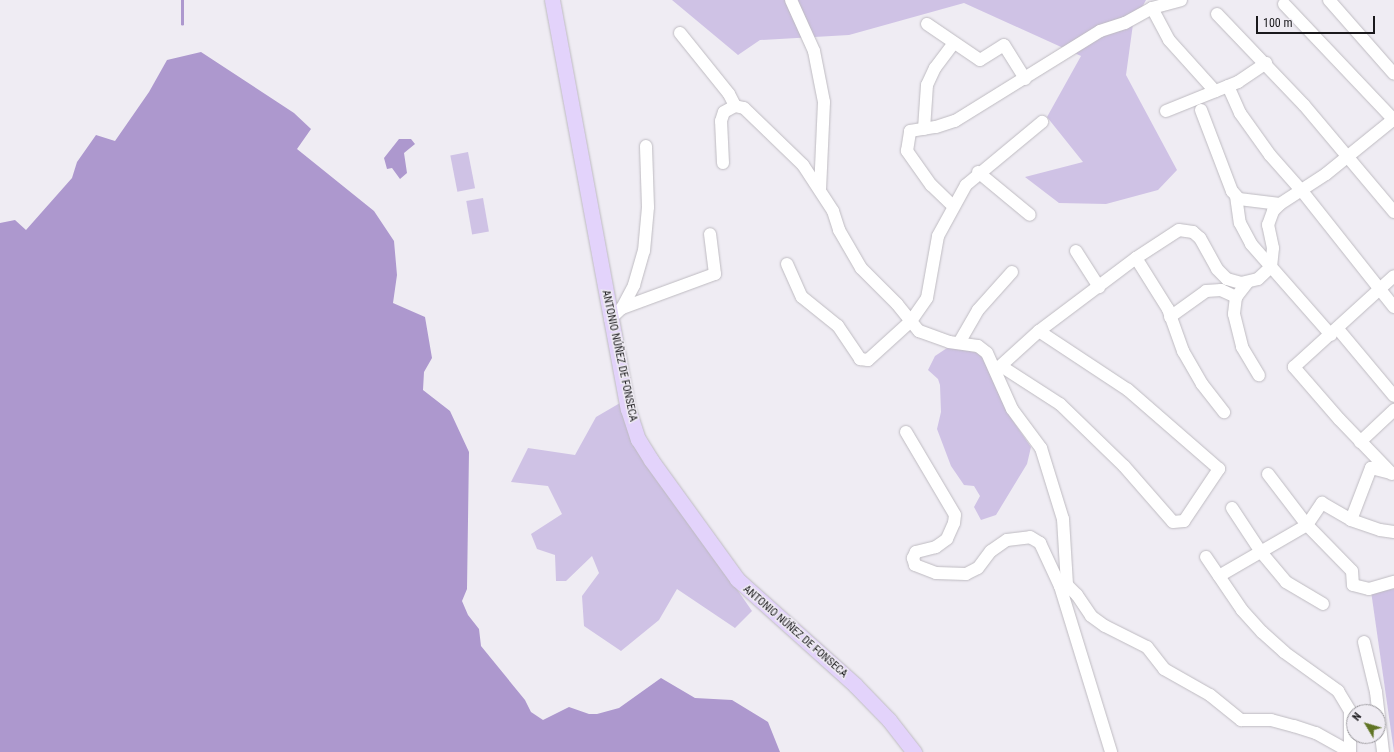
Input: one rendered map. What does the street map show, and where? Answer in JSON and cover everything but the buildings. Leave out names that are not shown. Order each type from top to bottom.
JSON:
[{"type":"main road","name":"ANTONIO NÚÑEZ DE FONSECA","points":[[552,0],[610,318],[628,409],[638,439],[651,460],[737,579],[856,685],[889,720],[914,752]]},
{"type":"street","points":[[792,0],[814,51],[824,102],[820,189]]},
{"type":"street","points":[[953,206],[931,185],[907,151],[910,131],[955,121],[1100,31],[1125,23],[1152,8],[1181,0]]},
{"type":"street","points":[[1329,0],[1394,74]]},
{"type":"street","points":[[1259,375],[1240,342],[1234,314],[1236,297],[1247,283],[1258,279],[1271,267],[1273,248],[1268,225],[1270,215],[1280,204],[1302,191],[1394,119],[1284,4]]},
{"type":"street","points":[[1152,8],[1169,40],[1215,91]]},
{"type":"street","points":[[1217,14],[1266,63],[1348,156],[1394,212]]},
{"type":"street","points":[[927,24],[980,60],[1004,45],[1024,79]]},
{"type":"street","points":[[680,33],[729,94],[735,106]]},
{"type":"street","points":[[924,129],[927,85],[935,68],[954,43]]},
{"type":"street","points":[[1166,111],[1228,86],[1266,63]]},
{"type":"street","points":[[1228,86],[1240,113],[1270,155],[1302,191],[1394,307]]},
{"type":"street","points":[[723,163],[721,121],[728,108],[735,106],[744,108],[803,165],[833,211],[838,230],[861,268],[897,304],[919,331],[949,342],[978,346],[987,353],[999,368],[1060,404],[1124,466],[1173,522],[1184,521],[1219,468],[1128,390],[1039,331]]},
{"type":"street","points":[[1201,110],[1228,182],[1236,196],[1237,215],[1243,230],[1271,267],[1394,396]]},
{"type":"street","points":[[787,264],[802,297],[838,326],[860,359],[868,360],[910,321],[927,298],[938,236],[953,206],[966,185],[978,172],[1042,122]]},
{"type":"street","points":[[622,308],[634,285],[644,251],[648,207],[646,146]]},
{"type":"street","points":[[978,172],[1030,215]]},
{"type":"street","points":[[1236,196],[1280,204]]},
{"type":"street","points":[[999,368],[1039,331],[1136,258],[1179,230],[1189,230],[1200,238],[1217,269],[1227,278],[1247,283]]},
{"type":"street","points":[[610,318],[622,308],[714,274],[710,234]]},
{"type":"street","points":[[1076,251],[1099,287]]},
{"type":"street","points":[[1136,258],[1170,317],[1183,351],[1202,384],[1224,412]]},
{"type":"street","points":[[959,343],[978,310],[1012,272]]},
{"type":"street","points":[[1393,474],[1360,442],[1294,367],[1394,276]]},
{"type":"street","points":[[1170,317],[1206,291],[1221,290],[1236,297]]},
{"type":"street","points":[[999,368],[1012,409],[1041,448],[1058,499],[1065,529],[1063,585]]},
{"type":"street","points":[[1360,442],[1394,410]]},
{"type":"street","points":[[906,432],[955,515],[954,523],[946,539],[936,547],[916,552],[913,558],[915,565],[936,573],[966,574],[978,568],[991,551],[1002,543],[1030,537],[1042,546],[1063,585],[1111,752]]},
{"type":"street","points":[[1351,520],[1371,468],[1393,474]]},
{"type":"street","points":[[1268,474],[1307,525],[1352,572],[1353,584],[1369,589],[1394,582]]},
{"type":"street","points":[[1219,576],[1307,525],[1322,503],[1351,520],[1380,530],[1394,532]]},
{"type":"street","points":[[1232,508],[1261,552],[1286,582],[1323,604]]},
{"type":"street","points":[[1063,585],[1077,595],[1091,616],[1105,626],[1147,647],[1164,669],[1210,695],[1241,720],[1253,722],[1271,720],[1294,726],[1316,733],[1350,752],[1350,711],[1338,691],[1267,638],[1242,610],[1206,557]]},
{"type":"street","points":[[1364,642],[1376,692],[1383,752]]},
{"type":"shaded area","points":[[672,0],[1146,0],[1133,24],[1126,75],[1177,170],[1158,190],[1106,204],[1059,203],[1025,177],[1083,162],[1047,117],[1081,56],[964,3],[849,35],[760,40],[738,55]]},
{"type":"shaded area","points":[[201,52],[294,113],[311,129],[297,149],[374,211],[394,241],[397,275],[393,303],[425,317],[432,358],[424,372],[423,390],[450,411],[469,452],[467,589],[462,601],[468,615],[479,629],[481,646],[525,700],[531,712],[543,720],[569,707],[589,714],[597,714],[619,708],[661,678],[695,698],[732,700],[768,722],[780,752],[0,752],[0,223],[15,220],[26,230],[72,178],[77,162],[96,135],[115,141],[149,92],[167,60]]},
{"type":"shaded area","points":[[399,139],[411,139],[415,144],[404,153],[407,173],[400,179],[392,168],[387,169],[384,158]]},
{"type":"shaded area","points":[[468,152],[475,188],[457,192],[450,155]]},
{"type":"shaded area","points":[[483,198],[489,231],[472,234],[466,201]]},
{"type":"shaded area","points":[[950,346],[978,353],[988,362],[1011,418],[1031,447],[1027,464],[996,515],[981,520],[974,507],[980,496],[974,486],[964,485],[951,466],[937,429],[941,412],[940,385],[938,379],[928,370],[935,356]]},
{"type":"shaded area","points":[[620,403],[709,549],[752,611],[735,628],[677,589],[659,620],[621,651],[584,626],[582,596],[599,573],[592,556],[566,581],[556,581],[555,555],[537,549],[531,534],[562,514],[548,486],[511,482],[528,448],[575,455],[596,417]]},
{"type":"shaded area","points":[[1394,589],[1394,752],[1371,591]]},
{"type":"waterway","points":[[182,0],[182,24]]}]
